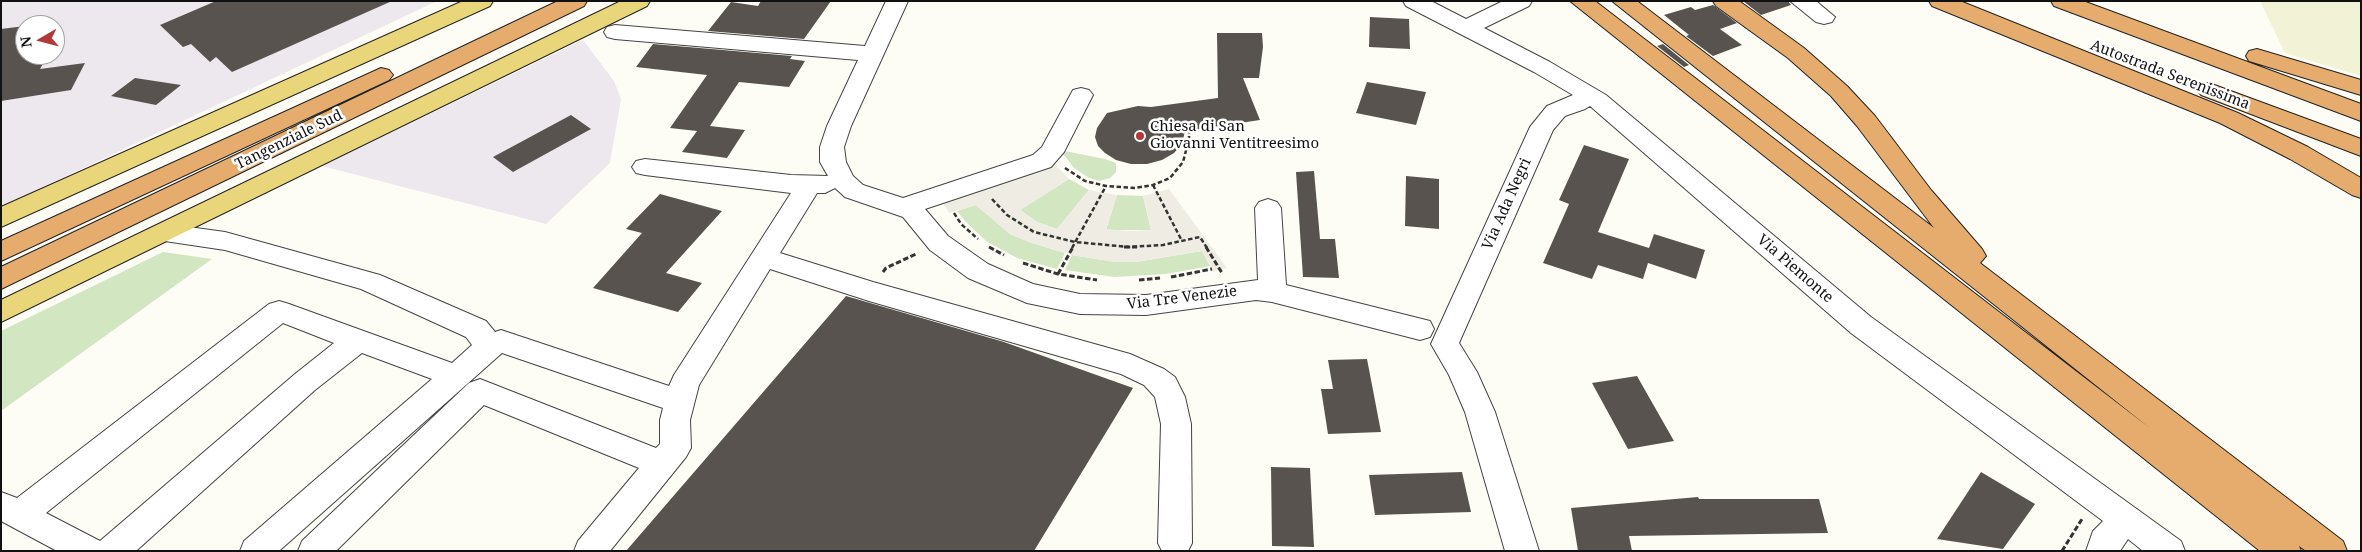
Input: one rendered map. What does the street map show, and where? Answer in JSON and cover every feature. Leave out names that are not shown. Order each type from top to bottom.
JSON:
[{"type":"highway","name":"Tangenziale Sud","points":[[1,252],[538,1]]},
{"type":"highway","name":"Tangenziale Sud","points":[[1,279],[576,1]]},
{"type":"highway","points":[[1580,1],[2285,551]]},
{"type":"highway","points":[[1622,1],[1695,55],[2331,551]]},
{"type":"highway","points":[[1724,1],[1802,57],[1839,91],[1866,121],[1954,235],[2037,322]]},
{"type":"highway","points":[[1940,1],[2212,110],[2319,163],[2361,188]]},
{"type":"highway","name":"Autostrada Serenissima","points":[[1979,1],[2361,148]]},
{"type":"highway","name":"Autostrada Serenissima","points":[[2062,1],[2361,113]]},
{"type":"highway","points":[[2104,1],[2241,51],[2361,88]]},
{"type":"main road","points":[[1,218],[482,1]]},
{"type":"main road","points":[[1,312],[167,233],[639,1]]},
{"type":"street","points":[[645,167],[809,185],[843,182],[833,162],[833,142],[897,1]]},
{"type":"street","name":"Via Piemonte","points":[[1414,1],[1589,94],[1632,127],[1861,325],[2169,551]]},
{"type":"street","points":[[1466,28],[1520,1]]},
{"type":"street","points":[[1801,1],[1824,17]]},
{"type":"street","points":[[615,32],[873,54]]},
{"type":"street","name":"Via Ada Negri","points":[[1438,333],[1463,301],[1542,127],[1556,111],[1576,104],[1589,94]]},
{"type":"street","points":[[905,207],[1042,162],[1052,152],[1081,95]]},
{"type":"street","points":[[2319,163],[2361,182]]},
{"type":"street","name":"Via Tre Venezie","points":[[843,182],[861,194],[905,207],[917,215],[939,243],[963,262],[993,279],[1027,293],[1060,301],[1126,306],[1174,302],[1256,290],[1272,292],[1438,333]]},
{"type":"street","points":[[590,551],[674,448],[675,420],[685,383],[809,185]]},
{"type":"street","points":[[1268,208],[1272,292]]},
{"type":"street","points":[[167,233],[225,241],[370,282],[476,329],[490,346]]},
{"type":"street","points":[[763,257],[869,290],[1130,365],[1154,377],[1164,385],[1170,397],[1176,424],[1175,544]]},
{"type":"street","points":[[88,551],[10,510],[279,311],[456,376]]},
{"type":"street","points":[[1438,333],[1462,372],[1480,412],[1522,551]]},
{"type":"street","points":[[112,551],[305,382],[358,340]]},
{"type":"street","points":[[256,551],[490,346],[501,341],[680,402]]},
{"type":"street","points":[[314,551],[480,391],[662,464]]},
{"type":"street","points":[[2103,551],[2105,541],[2126,520]]},
{"type":"path","points":[[1052,152],[1066,170],[1085,181],[1106,186],[1135,188],[1153,185],[1170,178],[1183,162],[1189,130]]},
{"type":"path","points":[[1153,185],[1182,241]]},
{"type":"path","points":[[1058,274],[1106,186]]},
{"type":"path","points":[[987,193],[1006,215],[1034,232],[1075,242],[1129,247],[1200,237],[1235,292]]},
{"type":"path","points":[[953,212],[962,224],[984,244],[1008,257]]},
{"type":"path","points":[[869,290],[886,268],[939,243]]},
{"type":"path","points":[[1016,261],[1058,274],[1101,280]]},
{"type":"path","points":[[1137,280],[1212,269]]},
{"type":"path","points":[[2062,551],[2096,497]]},
{"type":"shaded area","points":[[1,1],[437,1],[1,207]]},
{"type":"shaded area","points":[[583,40],[614,81],[621,99],[610,163],[546,224],[322,166]]},
{"type":"shaded area","points":[[1054,163],[1069,179],[1020,210],[1037,222],[1057,229],[1089,190],[1117,195],[1106,229],[1151,230],[1143,196],[1169,189],[1227,268],[1213,272],[1202,251],[1136,262],[1115,262],[1072,255],[1010,234],[976,205],[949,213],[942,201]]},
{"type":"green space","points":[[2260,1],[2361,1],[2361,76],[2285,53]]},
{"type":"green space","points":[[1060,150],[1116,163],[1116,172],[1110,178],[1099,181],[1089,178],[1074,168]]},
{"type":"green space","points":[[1069,179],[1089,190],[1057,229],[1037,222],[1020,210]]},
{"type":"green space","points":[[1117,195],[1143,196],[1151,230],[1106,230]]},
{"type":"green space","points":[[976,205],[1010,234],[1065,253],[1057,269],[1017,258],[986,241],[957,211]]},
{"type":"green space","points":[[1202,251],[1210,266],[1166,274],[1114,277],[1065,270],[1072,255],[1115,262],[1136,262]]},
{"type":"green space","points":[[163,252],[212,259],[1,411],[1,331]]},
{"type":"building","points":[[216,1],[392,1],[232,72],[216,57],[210,62],[191,44],[183,47],[160,25]]},
{"type":"building","points":[[761,1],[831,1],[804,39],[708,31],[731,2],[758,6]]},
{"type":"building","points":[[1743,1],[1788,1],[1791,5],[1761,15]]},
{"type":"building","points":[[1713,5],[1737,23],[1720,29],[1742,45],[1713,56],[1686,36],[1689,35],[1664,15],[1691,7],[1695,10]]},
{"type":"building","points":[[1370,17],[1409,19],[1410,49],[1369,47]]},
{"type":"building","points":[[15,27],[15,65],[42,65],[40,69],[85,63],[71,90],[1,101],[1,29]]},
{"type":"building","points":[[1217,33],[1262,33],[1263,47],[1259,78],[1243,78],[1260,120],[1185,131],[1182,144],[1174,153],[1162,160],[1147,164],[1131,164],[1116,160],[1105,153],[1098,146],[1095,137],[1097,128],[1107,113],[1138,106],[1151,107],[1218,98]]},
{"type":"building","points":[[653,44],[792,56],[790,59],[805,61],[789,87],[739,82],[710,126],[745,130],[727,158],[682,152],[697,131],[670,128],[707,75],[636,67]]},
{"type":"building","points":[[1663,44],[1689,65],[1684,67],[1657,46]]},
{"type":"building","points":[[135,78],[181,85],[156,105],[111,96]]},
{"type":"building","points":[[1367,82],[1426,92],[1416,125],[1356,113]]},
{"type":"building","points":[[571,115],[591,129],[513,172],[493,157]]},
{"type":"building","points":[[1584,145],[1629,159],[1598,232],[1649,248],[1654,234],[1705,250],[1696,279],[1648,263],[1643,279],[1598,265],[1592,279],[1543,263],[1569,204],[1559,200]]},
{"type":"building","points":[[1314,171],[1320,239],[1335,239],[1339,278],[1303,277],[1296,172]]},
{"type":"building","points":[[1406,176],[1439,179],[1439,229],[1405,226]]},
{"type":"building","points":[[660,194],[722,211],[666,273],[702,283],[678,312],[593,288],[642,233],[626,229]]},
{"type":"building","points":[[846,296],[1004,342],[1133,388],[1034,551],[626,551]]},
{"type":"building","points":[[1367,359],[1381,432],[1328,434],[1321,389],[1333,389],[1328,360]]},
{"type":"building","points":[[1637,376],[1674,441],[1628,449],[1592,383]]},
{"type":"building","points":[[1271,467],[1310,468],[1314,547],[1272,546]]},
{"type":"building","points":[[1462,472],[1471,512],[1375,515],[1369,475]]},
{"type":"building","points":[[1981,472],[2035,504],[2003,549],[1937,539]]},
{"type":"building","points":[[1698,497],[1699,499],[1819,499],[1828,533],[1629,536],[1632,551],[1578,551],[1571,508]]},
{"type":"place","name":"Chiesa di San Giovanni Ventitreesimo","points":[[1140,136]]}]
